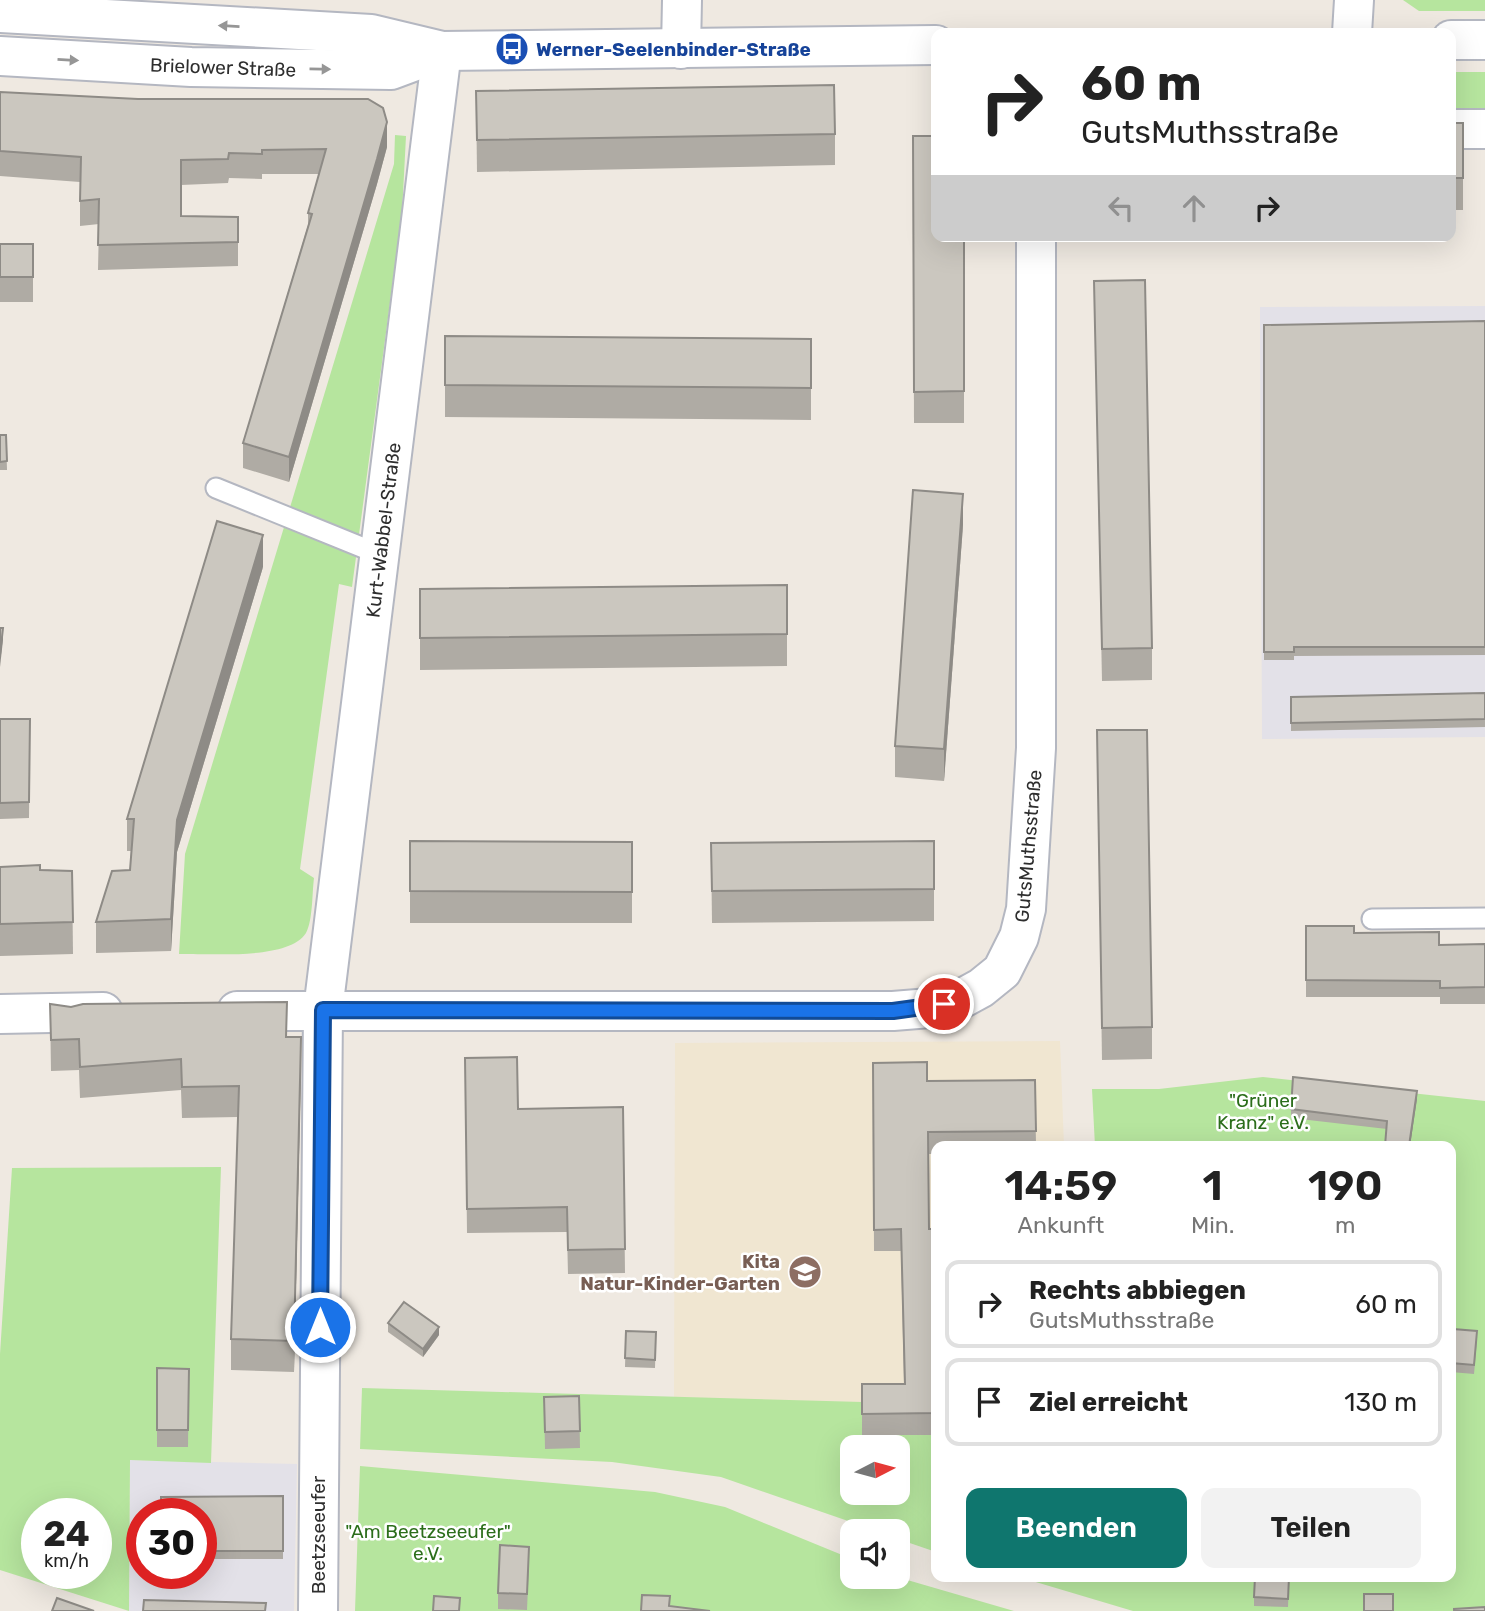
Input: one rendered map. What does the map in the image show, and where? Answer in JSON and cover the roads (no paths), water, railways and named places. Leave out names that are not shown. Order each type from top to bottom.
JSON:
[{"type":"street","points":[[681,48],[682,0]]},
{"type":"street","points":[[1352,28],[1354,0]]},
{"type":"street","name":"Brielower Straße","points":[[0,13],[371,34],[442,51],[931,45]]},
{"type":"street","points":[[1456,40],[1485,40]]},
{"type":"street","name":"Brielower Straße","points":[[0,56],[191,67],[391,70],[442,51]]},
{"type":"street","name":"Kurt-Wabbel-Straße","points":[[319,1459],[323,1010],[442,51]]},
{"type":"street","points":[[1456,129],[1485,129]]},
{"type":"street","name":"GutsMuthsstraße","points":[[202,1011],[893,1011],[930,1008],[959,1000],[1002,971],[1019,937],[1026,909],[1036,748],[1036,242]]},
{"type":"street","points":[[0,1014],[134,1012]]},
{"type":"street","name":"Beetzseeufer","points":[[317,1611],[319,1459]]},
{"type":"lane","points":[[216,488],[381,555]]},
{"type":"lane","points":[[1372,919],[1485,918]]},
{"type":"place","name":"Werner-Seelenbinder-Straße","points":[[512,49]]},
{"type":"place","name":"Kita Natur-Kinder-Garten","points":[[805,1272]]},
{"type":"park label","name":"\"Grüner Kranz\" e.V.","points":[[1263,1111]]},
{"type":"park label","name":"\"Am Beetzseeufer\" e.V.","points":[[428,1542]]}]
